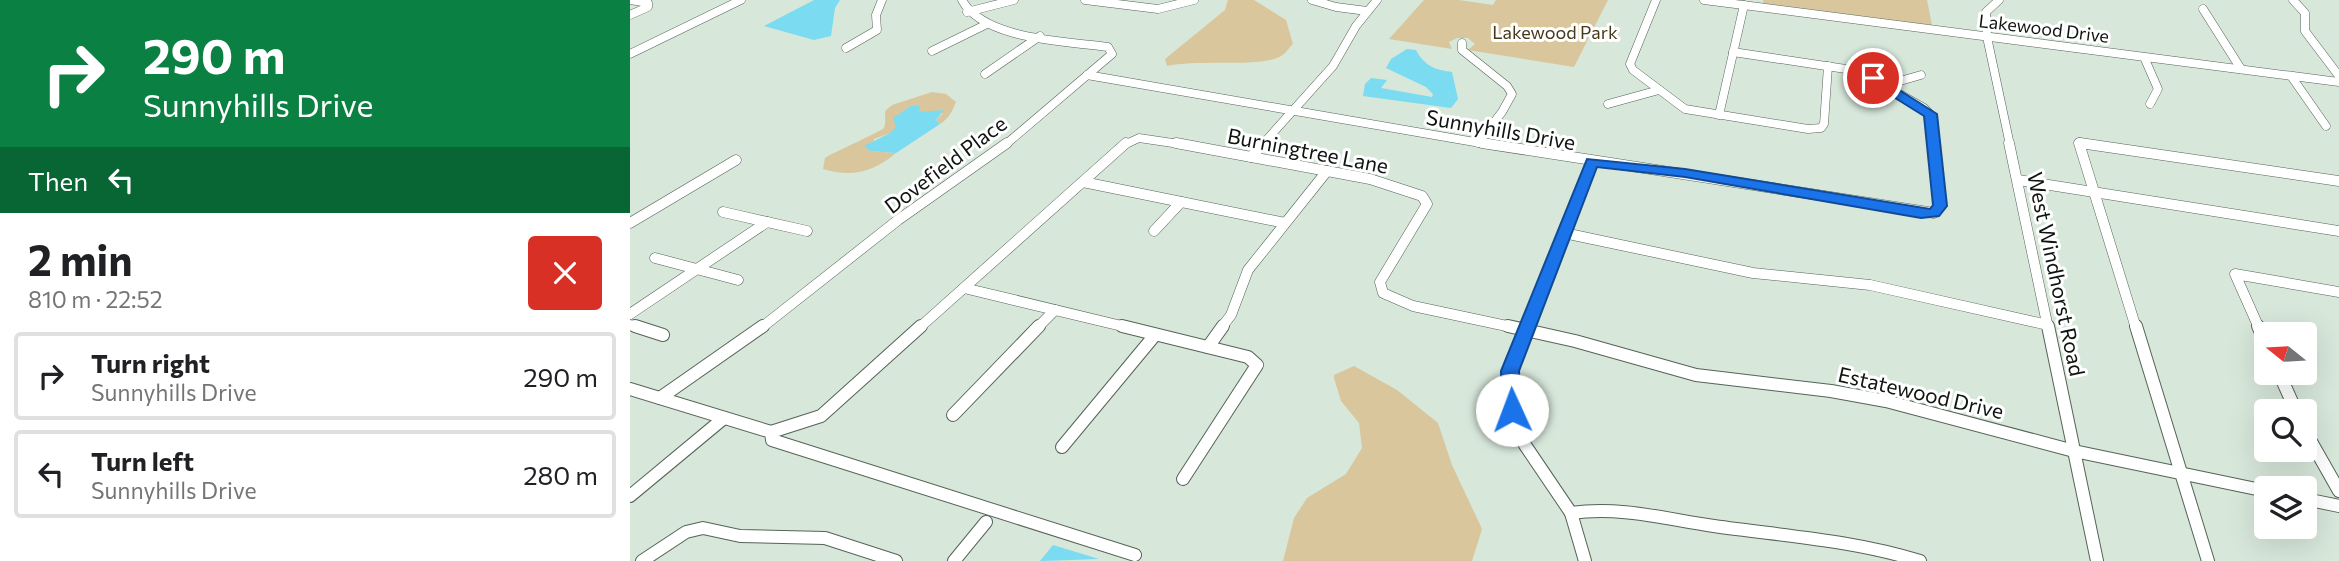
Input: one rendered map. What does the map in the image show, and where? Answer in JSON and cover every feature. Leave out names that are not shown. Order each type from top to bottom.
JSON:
[{"type":"street","points":[[630,0],[648,3],[649,7],[630,16]]},
{"type":"street","points":[[630,54],[741,0]]},
{"type":"street","points":[[846,48],[877,30],[876,15],[881,0]]},
{"type":"street","points":[[962,0],[967,12],[1014,0]]},
{"type":"street","points":[[1085,0],[1158,9],[1194,0]]},
{"type":"street","points":[[1312,0],[1336,7],[1367,11]]},
{"type":"street","points":[[1251,157],[1334,66],[1367,11],[1377,0]]},
{"type":"street","points":[[1656,0],[1630,64],[1659,90],[1685,108],[1808,129],[1821,128],[1824,124],[1829,65]]},
{"type":"street","name":"Lakewood Drive","points":[[1704,0],[2339,82]]},
{"type":"street","name":"West Windhorst Road","points":[[1999,0],[1986,12],[1987,37],[2097,561]]},
{"type":"street","points":[[2293,0],[2303,7],[2308,16],[2305,31],[2339,76]]},
{"type":"street","points":[[1719,115],[1744,5]]},
{"type":"street","points":[[2203,9],[2241,69]]},
{"type":"street","name":"Dovefield Place","points":[[660,398],[774,319],[898,220],[1001,148],[1112,54],[1108,47],[1040,37],[985,25],[967,12]]},
{"type":"street","points":[[932,51],[985,25]]},
{"type":"street","points":[[985,74],[1040,37]]},
{"type":"street","points":[[1462,43],[1462,51],[1507,86],[1512,94],[1510,102],[1478,143]]},
{"type":"street","name":"Sunnyhills Drive","points":[[1087,75],[1592,162],[1685,173],[1921,213],[1934,213],[1940,206],[1930,114],[1859,71],[1733,52]]},
{"type":"street","points":[[2144,57],[2158,89],[2150,104]]},
{"type":"street","points":[[1886,85],[1921,75]]},
{"type":"street","points":[[2291,76],[2326,126]]},
{"type":"street","points":[[1608,104],[1659,90]]},
{"type":"street","name":"Burningtree Lane","points":[[1083,182],[1126,144],[1139,138],[1370,178],[1422,196],[1426,204],[1380,282],[1383,293],[1413,306],[1524,330]]},
{"type":"street","points":[[2208,561],[2079,143],[2339,181]]},
{"type":"street","points":[[630,223],[736,160]]},
{"type":"street","points":[[1585,561],[1571,513],[1525,445],[1512,410],[1510,371],[1592,162]]},
{"type":"street","points":[[1208,347],[1231,315],[1248,271],[1326,172]]},
{"type":"street","points":[[2018,180],[2339,231]]},
{"type":"street","points":[[630,389],[771,432],[821,416],[1083,182],[1285,223]]},
{"type":"street","points":[[1154,230],[1181,202]]},
{"type":"street","points":[[723,212],[807,231]]},
{"type":"street","points":[[630,314],[766,222]]},
{"type":"street","points":[[1564,233],[1753,273],[1870,285],[2048,325]]},
{"type":"street","points":[[655,258],[738,280]]},
{"type":"street","points":[[2256,322],[2235,274],[2339,292]]},
{"type":"street","points":[[964,288],[1248,357],[1257,365],[1183,479]]},
{"type":"street","points":[[953,415],[1055,310]]},
{"type":"street","points":[[630,325],[663,335]]},
{"type":"street","name":"Estatewood Drive","points":[[1524,330],[1696,376],[1831,391],[1886,401],[2074,452],[2254,489]]},
{"type":"street","points":[[1062,447],[1155,334]]},
{"type":"street","points":[[630,496],[724,418]]},
{"type":"street","points":[[771,432],[772,440],[1135,555]]},
{"type":"street","points":[[2317,452],[2339,491]]},
{"type":"street","points":[[2317,501],[2339,506]]},
{"type":"street","points":[[1571,513],[1596,508],[1623,509],[1710,526],[1842,541],[1920,561]]},
{"type":"street","points":[[954,561],[986,522]]},
{"type":"street","points":[[642,561],[686,532],[702,528],[740,536],[825,538],[896,561]]},
{"type":"green space","points":[[1228,0],[1254,0],[1286,20],[1293,44],[1272,60],[1167,66],[1165,59],[1225,10]]},
{"type":"green space","name":"Lakewood Park","points":[[1424,0],[1459,0],[1493,5],[1496,0],[1608,0],[1574,67],[1468,50],[1475,44],[1468,38],[1457,38],[1449,42],[1452,49],[1389,39]]},
{"type":"green space","points":[[1763,0],[1927,0],[1932,25],[1763,3]]},
{"type":"green space","points":[[932,92],[946,94],[956,102],[950,114],[940,124],[936,120],[943,113],[919,112],[890,133],[874,139],[871,151],[896,153],[879,165],[853,173],[823,169],[825,158],[884,128],[885,111],[892,105]]},
{"type":"green space","points":[[1354,366],[1397,390],[1438,423],[1452,465],[1482,529],[1472,561],[1283,561],[1294,518],[1307,498],[1346,474],[1362,448],[1359,423],[1341,401],[1334,378],[1334,375]]},
{"type":"water","points":[[814,0],[840,0],[835,8],[831,36],[814,40],[764,26]]},
{"type":"water","points":[[1407,49],[1416,50],[1431,66],[1452,72],[1458,99],[1451,108],[1363,96],[1365,84],[1371,78],[1387,80],[1381,88],[1432,97],[1433,94],[1426,87],[1386,68],[1391,59]]},
{"type":"water","points":[[911,106],[920,106],[919,112],[944,110],[936,120],[940,124],[896,153],[871,151],[864,146],[890,133],[896,127],[893,118]]},
{"type":"water","points":[[1053,545],[1099,559],[1040,561]]},
{"type":"route","points":[[1512,410],[1510,371],[1592,162],[1685,173],[1934,213],[1940,206],[1930,114],[1873,78]]}]
